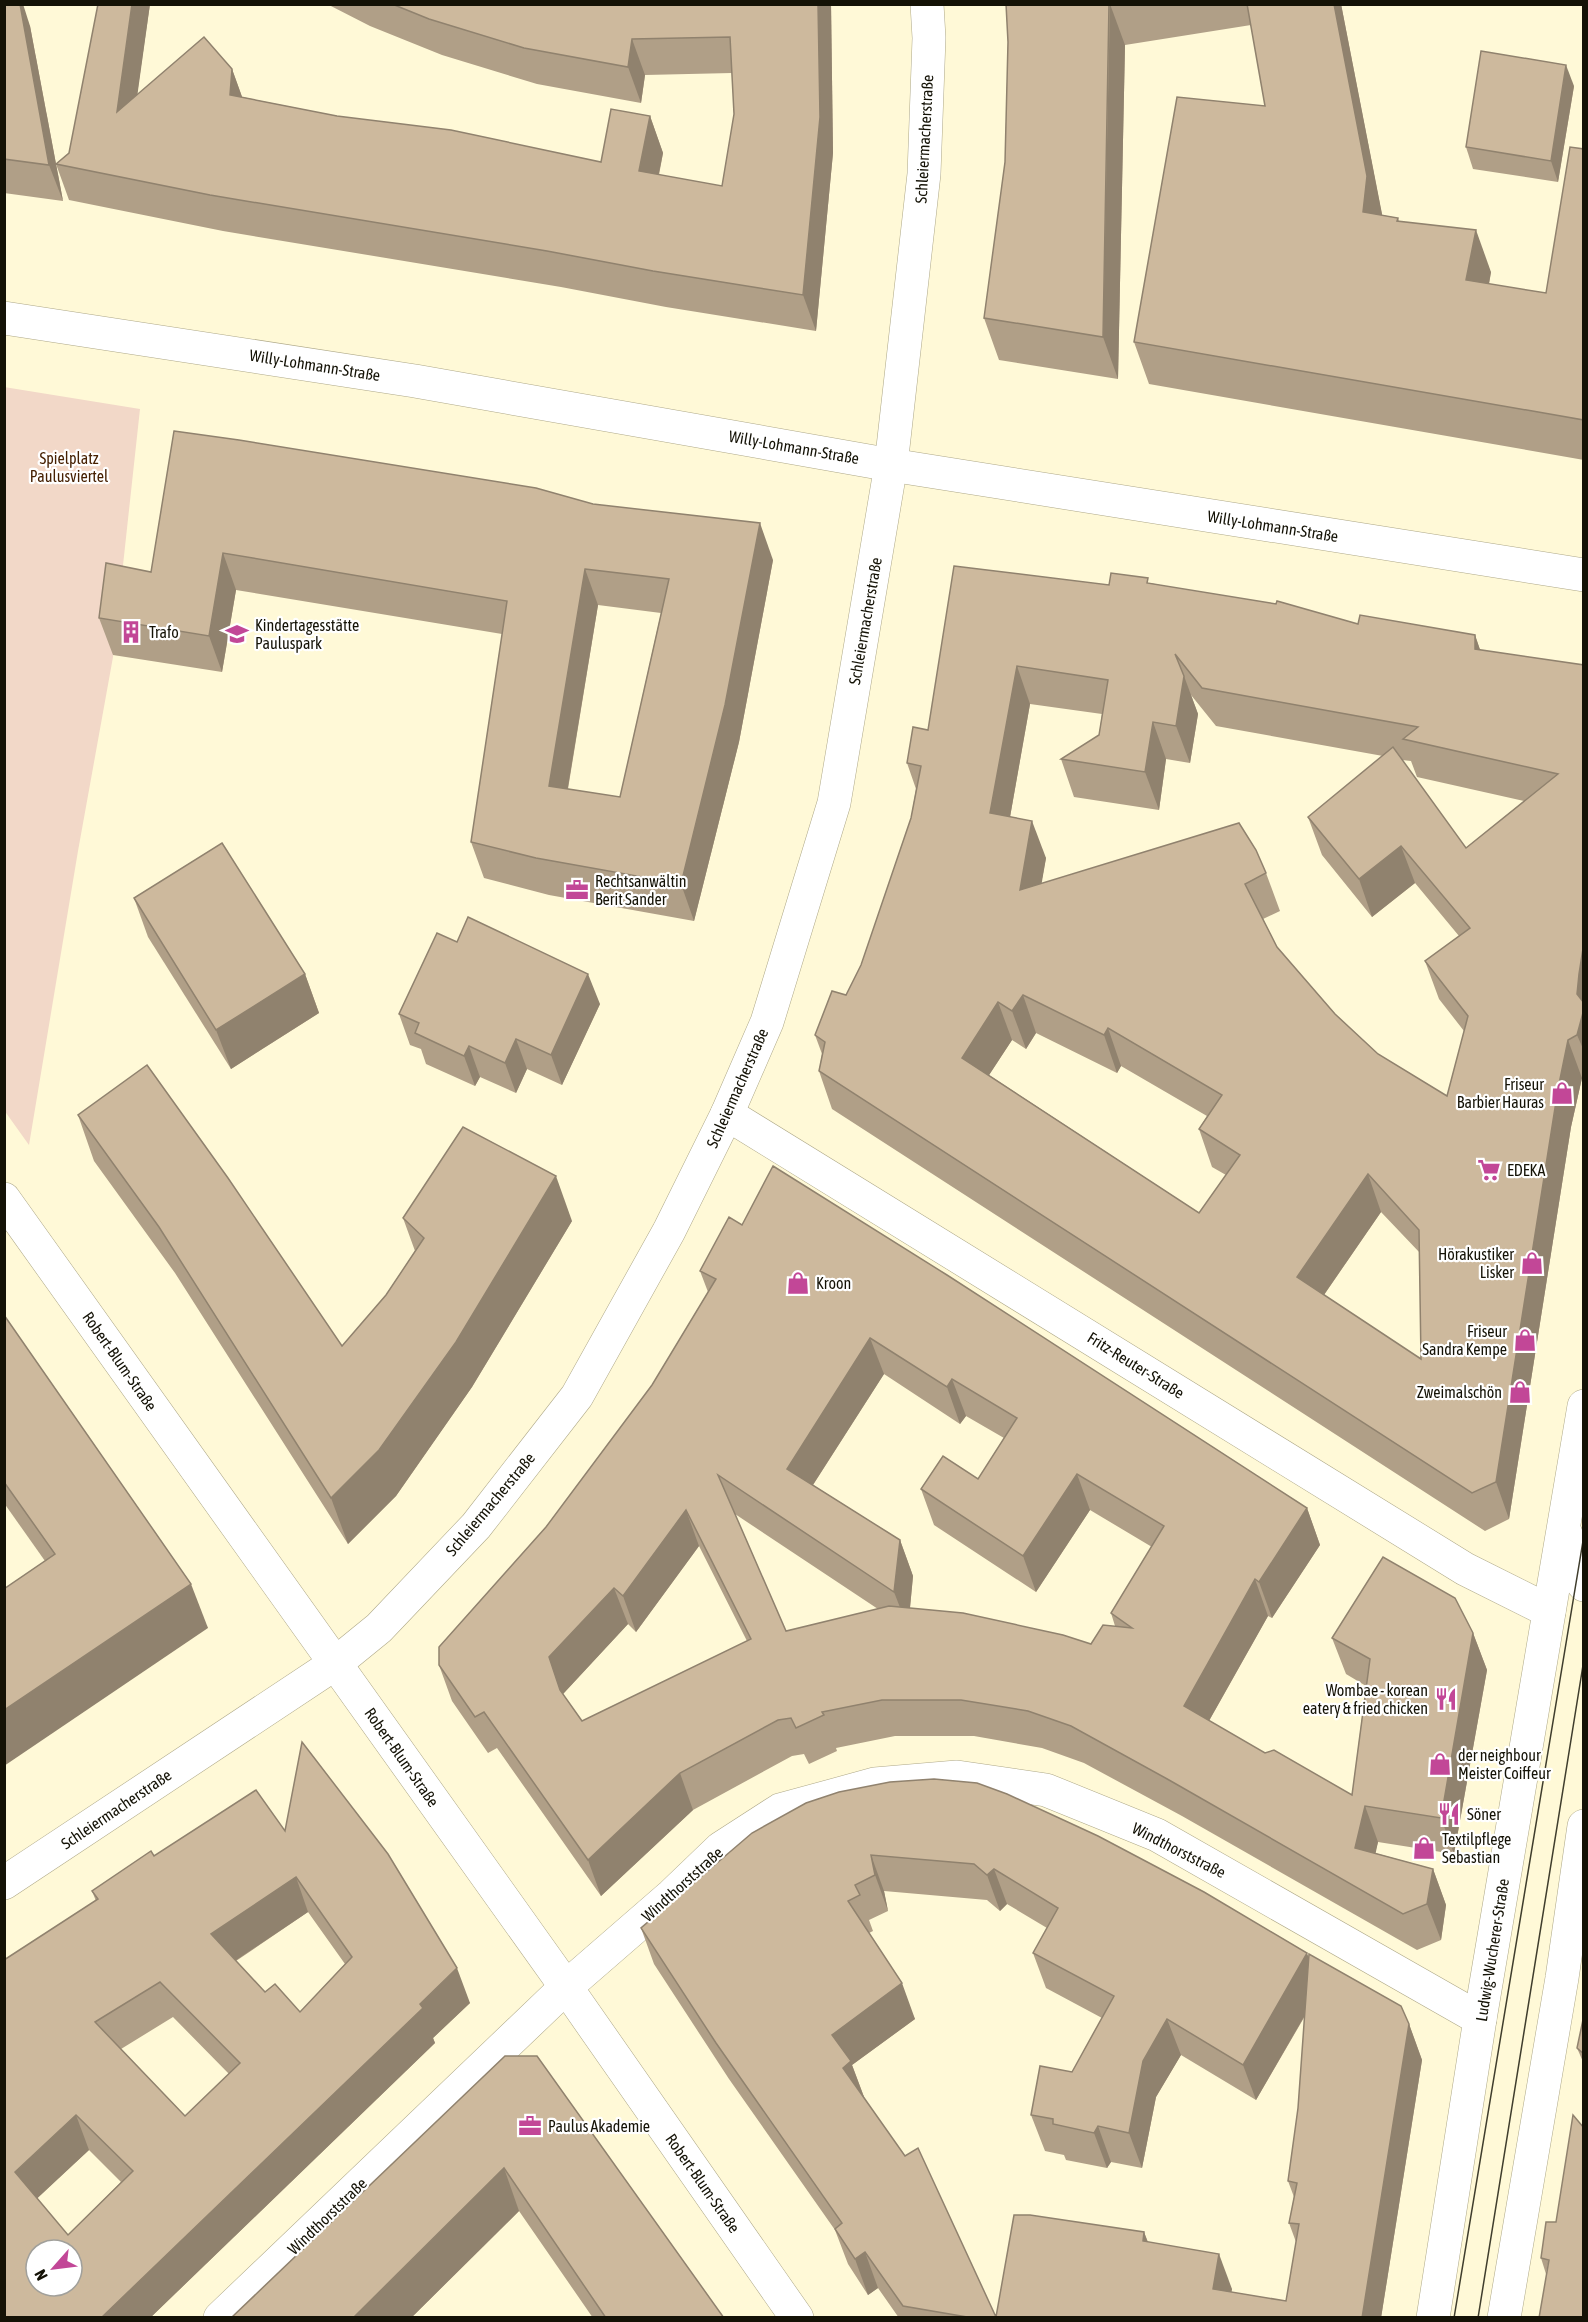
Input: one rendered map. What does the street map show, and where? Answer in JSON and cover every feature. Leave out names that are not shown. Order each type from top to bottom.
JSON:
[{"type":"street","name":"Schleiermacherstraße","points":[[4,1883],[336,1663],[379,1628],[476,1526],[577,1396],[669,1230],[727,1114],[767,1022],[834,803],[891,465],[924,174],[929,38],[927,4]]},
{"type":"street","name":"Willy-Lohmann-Straße","points":[[4,318],[415,381],[891,465],[1584,575]]},
{"type":"street","name":"Fritz-Reuter-Straße","points":[[727,1114],[1465,1569],[1549,1611]]},
{"type":"street","name":"Robert-Blum-Straße","points":[[4,1199],[566,1987],[797,2318]]},
{"type":"street","name":"Ludwig-Wucherer-Straße","points":[[1434,2318],[1480,2019],[1584,1406]]},
{"type":"street","points":[[1564,1524],[1576,1575],[1584,1584]]},
{"type":"street","name":"Windthorststraße","points":[[220,2318],[566,1987],[672,1895],[721,1848],[780,1810],[875,1784],[957,1777],[1046,1790],[1157,1835],[1480,2019]]},
{"type":"street","points":[[1504,2318],[1562,1978],[1584,1826]]},
{"type":"green space","name":"Spielplatz Paulusviertel","points":[[4,387],[140,409],[113,657],[29,1145],[4,1110]]},
{"type":"building","points":[[4,4],[20,4],[49,165],[4,159]]},
{"type":"building","points":[[98,4],[132,4],[117,112],[204,37],[232,69],[230,95],[337,116],[451,130],[601,162],[611,109],[650,116],[639,171],[722,186],[734,114],[730,37],[632,39],[628,67],[524,48],[429,19],[392,4],[818,4],[820,117],[803,295],[210,195],[56,164],[69,153]]},
{"type":"building","points":[[1006,4],[1109,4],[1103,337],[984,318],[1005,162],[1008,42]]},
{"type":"building","points":[[1247,4],[1334,4],[1367,176],[1363,212],[1398,218],[1397,221],[1476,230],[1466,280],[1546,293],[1570,147],[1584,149],[1584,420],[1134,342],[1177,97],[1265,106]]},
{"type":"building","points":[[1481,51],[1566,65],[1551,161],[1466,147]]},
{"type":"building","points":[[174,431],[536,488],[593,504],[760,523],[725,705],[681,884],[536,858],[471,842],[507,601],[223,553],[209,636],[99,618],[106,563],[151,572]],"holes":[[[585,569],[669,579],[620,797],[549,786]]]},
{"type":"building","points":[[954,566],[1109,585],[1111,573],[1148,578],[1147,583],[1276,604],[1277,601],[1358,624],[1360,615],[1475,635],[1475,649],[1584,665],[1584,942],[1577,994],[1584,1003],[1584,1009],[1577,1035],[1568,1040],[1558,1089],[1496,1482],[1472,1493],[819,1071],[825,1042],[815,1035],[832,991],[846,995],[861,965],[911,818],[921,766],[907,763],[913,727],[928,730]],"holes":[[[1175,654],[1202,688],[1418,727],[1403,739],[1558,774],[1466,848],[1393,747],[1308,817],[1359,879],[1401,846],[1470,928],[1425,961],[1468,1016],[1447,1096],[1378,1054],[1335,1014],[1277,947],[1245,884],[1266,873],[1256,850],[1239,823],[1020,890],[1032,821],[990,813],[1017,666],[1108,680],[1099,735],[1061,759],[1145,772],[1153,722],[1176,726],[1184,676]],[[1023,995],[1104,1035],[1108,1028],[1222,1095],[1199,1129],[1240,1155],[1199,1213],[962,1058],[998,1002],[1012,1011]],[[1368,1174],[1419,1230],[1421,1359],[1297,1277]]]},
{"type":"building","points":[[222,843],[305,974],[216,1030],[134,898]]},
{"type":"building","points":[[468,917],[588,974],[551,1055],[516,1039],[505,1063],[469,1046],[464,1056],[415,1033],[419,1023],[399,1014],[437,933],[457,942]]},
{"type":"building","points":[[147,1065],[228,1178],[342,1346],[386,1295],[424,1238],[403,1218],[463,1127],[556,1176],[456,1342],[379,1450],[331,1498],[159,1227],[78,1115]]},
{"type":"building","points":[[773,1166],[947,1275],[1307,1508],[1259,1582],[1255,1579],[1184,1706],[1265,1753],[1274,1750],[1352,1795],[1370,1659],[1332,1638],[1383,1557],[1455,1598],[1473,1633],[1441,1818],[1365,1806],[1355,1848],[1433,1869],[1427,1904],[1403,1914],[1071,1726],[1028,1711],[961,1700],[882,1700],[822,1712],[824,1715],[796,1728],[791,1718],[778,1720],[680,1773],[588,1860],[484,1712],[475,1717],[439,1665],[439,1647],[546,1527],[652,1385],[716,1279],[700,1271],[729,1217],[742,1225]],"holes":[[[870,1338],[947,1387],[952,1379],[1017,1418],[978,1479],[943,1456],[921,1489],[1023,1556],[1077,1474],[1164,1526],[1111,1613],[1132,1628],[1103,1625],[1091,1644],[1063,1635],[963,1613],[889,1606],[786,1631],[718,1475],[894,1592],[900,1540],[787,1469]],[[686,1510],[751,1639],[582,1721],[560,1690],[549,1657],[614,1588],[623,1596]]]},
{"type":"building","points":[[4,1315],[191,1584],[4,1710],[4,1589],[55,1554],[4,1482]]},
{"type":"building","points":[[302,1742],[388,1854],[457,1968],[420,2004],[423,2008],[101,2318],[4,2318],[4,1960],[98,1899],[92,1891],[151,1851],[154,1856],[256,1790],[285,1831]],"holes":[[[296,1877],[352,1957],[300,2012],[275,1984],[265,1992],[211,1934]],[[160,1982],[240,2063],[185,2116],[95,2022]],[[76,2115],[133,2171],[68,2235],[15,2172]]]},
{"type":"building","points":[[934,1779],[977,1783],[1007,1794],[1098,1836],[1204,1892],[1307,1953],[1243,2065],[1167,2019],[1143,2061],[1129,2133],[1098,2126],[1094,2133],[1053,2124],[1053,2119],[1031,2115],[1040,2066],[1072,2072],[1114,1996],[1033,1953],[1058,1908],[994,1869],[987,1875],[974,1864],[871,1855],[875,1875],[855,1885],[860,1895],[848,1901],[902,1983],[832,2035],[851,2061],[843,2068],[905,2156],[918,2148],[996,2317],[1014,2215],[1030,2215],[1144,2232],[1143,2241],[1219,2254],[1213,2289],[1286,2301],[1299,2224],[1289,2223],[1297,2183],[1288,2181],[1298,2108],[1309,1954],[1401,2006],[1409,2024],[1362,2318],[973,2318],[903,2306],[865,2252],[855,2259],[835,2229],[842,2223],[716,2043],[641,1928],[752,1833],[806,1803],[839,1792],[890,1782]]},
{"type":"building","points":[[1584,2015],[1584,2054],[1577,2048]]},
{"type":"building","points":[[505,2056],[537,2056],[724,2318],[606,2318],[504,2168],[353,2318],[231,2318]]},
{"type":"building","points":[[1573,2115],[1584,2128],[1584,2318],[1539,2318],[1549,2260],[1541,2258],[1546,2222],[1556,2222]]},
{"type":"tram line","points":[[1454,2318],[1584,1535]]},
{"type":"tram line","points":[[1478,2318],[1584,1659]]},
{"type":"place","name":"Trafo","points":[[131,632]]},
{"type":"place","name":"Kindertagesstätte Pauluspark","points":[[237,634]]},
{"type":"place","name":"Rechtsanwältin Berit Sander","points":[[577,890]]},
{"type":"place","name":"Friseur Barbier Hauras","points":[[1562,1093]]},
{"type":"place","name":"EDEKA","points":[[1489,1170]]},
{"type":"place","name":"Hörakustiker Lisker","points":[[1532,1263]]},
{"type":"place","name":"Kroon","points":[[798,1283]]},
{"type":"place","name":"Friseur Sandra Kempe","points":[[1525,1340]]},
{"type":"place","name":"Zweimalschön","points":[[1520,1392]]},
{"type":"place","name":"Wombae - korean eatery & fried chicken","points":[[1446,1699]]},
{"type":"place","name":"der neighbour Meister Coiffeur","points":[[1440,1764]]},
{"type":"place","name":"Söner","points":[[1449,1814]]},
{"type":"place","name":"Textilpflege Sebastian","points":[[1424,1848]]},
{"type":"place","name":"Paulus Akademie","points":[[530,2126]]}]
